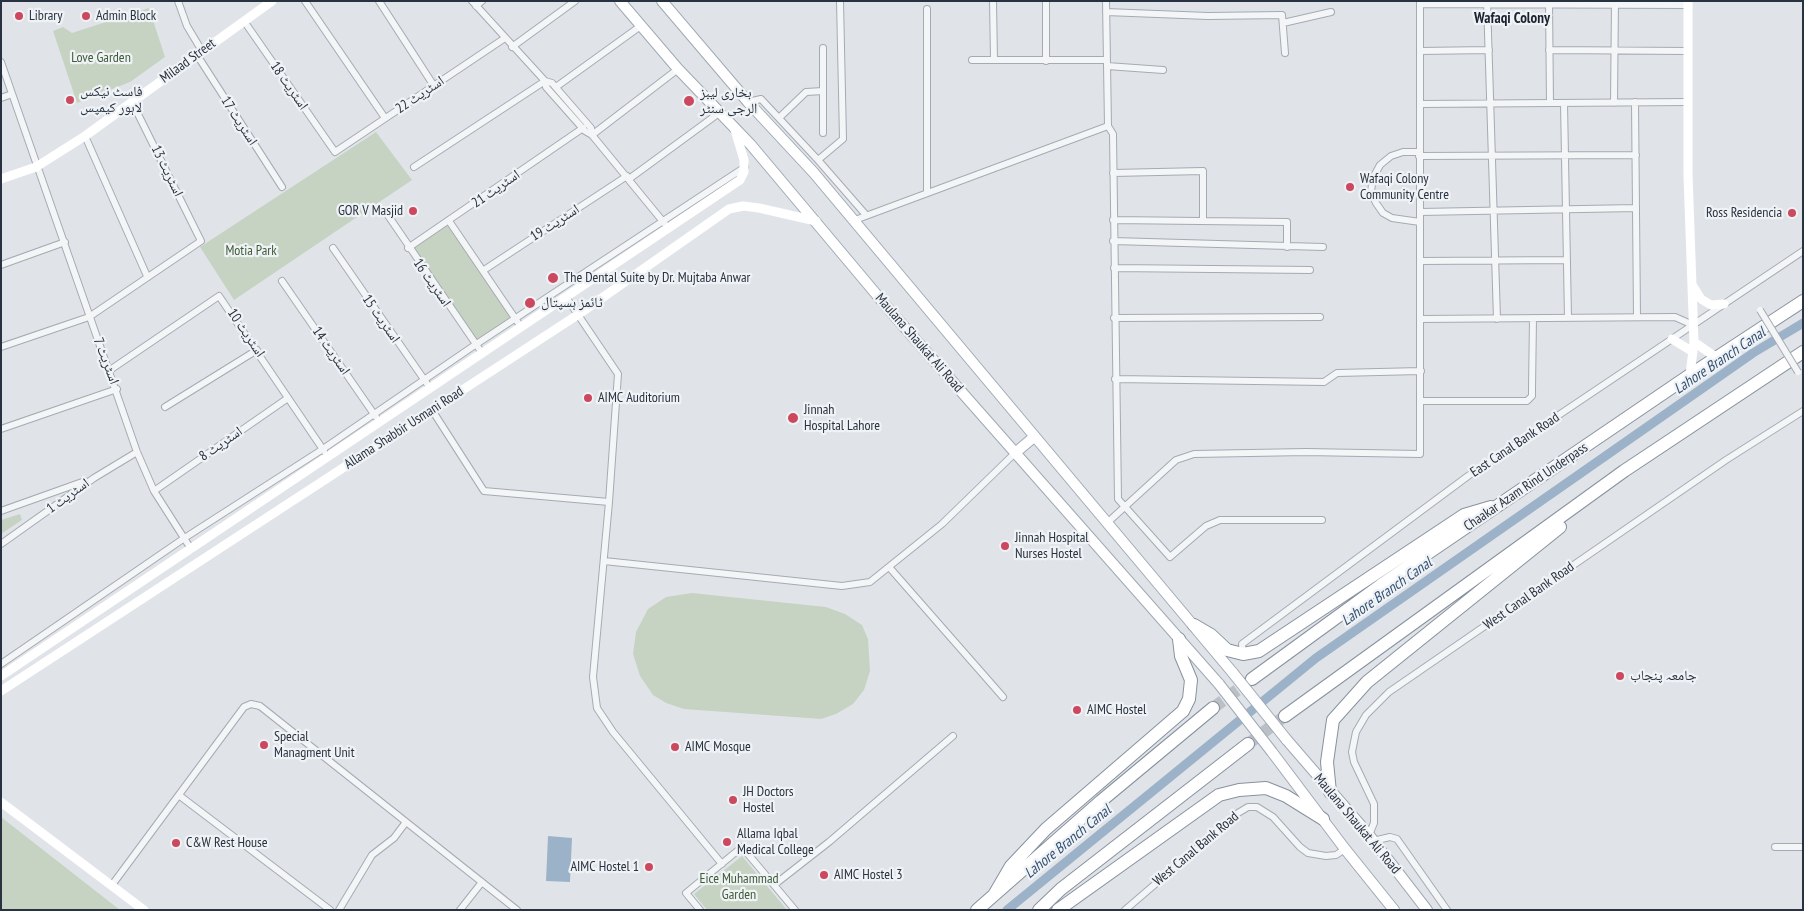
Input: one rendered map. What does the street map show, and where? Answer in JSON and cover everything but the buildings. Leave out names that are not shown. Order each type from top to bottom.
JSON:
[{"type":"highway","name":"Chaakar Azam Rind Underpass","points":[[1252,679],[1332,619],[1690,375],[1803,301]]},
{"type":"highway","points":[[1285,716],[1624,471],[1803,352]]},
{"type":"highway","points":[[1330,792],[1328,762],[1333,720],[1367,682],[1531,551],[1624,471]]},
{"type":"highway","points":[[1194,625],[1211,635],[1227,650],[1243,654],[1260,651],[1464,515],[1502,504]]},
{"type":"highway","points":[[994,895],[1011,866],[1046,829],[1183,711],[1189,700],[1191,680],[1181,656],[1178,639]]},
{"type":"highway","points":[[977,910],[1101,801],[1213,708]]},
{"type":"highway","points":[[1039,910],[1061,889],[1248,744]]},
{"type":"highway","points":[[1058,910],[1219,795],[1239,790],[1266,788],[1286,796],[1323,819]]},
{"type":"main road","name":"Milaad Street","points":[[1,179],[36,167],[85,136],[272,1]]},
{"type":"main road","name":"Maulana Shaukat Ali Road","points":[[620,1],[678,69],[751,145],[817,221],[892,313],[1219,684],[1394,910]]},
{"type":"main road","name":"Maulana Shaukat Ali Road","points":[[667,3],[748,102],[855,220],[1034,437],[1194,625],[1205,641],[1330,792],[1371,838],[1427,910]]},
{"type":"main road","points":[[1688,3],[1688,102],[1694,342],[1690,375]]},
{"type":"main road","name":"Allama Shabbir Usmani Road","points":[[1,676],[190,549],[377,418],[430,388],[482,354],[566,297],[666,225],[740,180],[745,167],[736,130]]},
{"type":"main road","name":"Allama Shabbir Usmani Road","points":[[1,691],[579,314],[729,209],[743,206],[759,208],[817,221]]},
{"type":"main road","points":[[1692,284],[1701,299],[1710,305],[1724,304]]},
{"type":"main road","points":[[1672,339],[1693,352]]},
{"type":"main road","points":[[1694,342],[1717,358]]},
{"type":"main road","points":[[1015,453],[1034,437]]},
{"type":"main road","points":[[1,802],[144,910]]},
{"type":"street","name":"اسٹریٹ 17","points":[[178,1],[200,53],[282,187]]},
{"type":"street","points":[[305,1],[385,118]]},
{"type":"street","points":[[379,1],[434,86]]},
{"type":"street","points":[[482,1],[474,4],[545,81],[556,87],[591,128],[592,135]]},
{"type":"street","points":[[512,47],[575,1]]},
{"type":"street","points":[[818,160],[843,140],[840,1]]},
{"type":"street","points":[[993,1],[994,60]]},
{"type":"street","points":[[1046,1],[1046,61]]},
{"type":"street","points":[[1106,1],[1108,126],[1113,134],[1114,379],[1116,489],[1118,499],[1170,557],[1206,526],[1220,520],[1322,520]]},
{"type":"street","points":[[1106,523],[1176,460],[1194,454],[1306,452],[1420,454],[1420,2],[1688,3]]},
{"type":"street","points":[[1487,3],[1492,103],[1497,319]]},
{"type":"street","points":[[1549,3],[1550,103]]},
{"type":"street","points":[[1614,102],[1615,3]]},
{"type":"street","points":[[927,9],[927,192]]},
{"type":"street","points":[[1106,12],[1208,16],[1282,15],[1285,53]]},
{"type":"street","points":[[1283,23],[1331,12]]},
{"type":"street","name":"اسٹریٹ 18","points":[[244,21],[334,152]]},
{"type":"street","points":[[556,87],[642,25]]},
{"type":"street","name":"اسٹریٹ 22","points":[[334,152],[505,38]]},
{"type":"street","points":[[823,48],[824,133]]},
{"type":"street","points":[[1420,51],[1489,50]]},
{"type":"street","points":[[1549,50],[1688,51]]},
{"type":"street","points":[[972,60],[1107,63],[1163,70]]},
{"type":"street","name":"اسٹریٹ 7","points":[[1,62],[36,167],[65,242],[89,317],[117,389],[137,452],[154,491],[190,549]]},
{"type":"street","points":[[592,135],[678,69]]},
{"type":"street","points":[[377,418],[475,344],[666,225],[592,135],[583,128],[546,87],[545,81]]},
{"type":"street","points":[[414,167],[545,81]]},
{"type":"street","points":[[780,117],[806,92],[823,90]]},
{"type":"street","points":[[1,98],[12,94]]},
{"type":"street","points":[[748,102],[761,99],[780,117],[866,216]]},
{"type":"street","name":"اسٹریٹ 13","points":[[132,102],[200,241],[148,276]]},
{"type":"street","points":[[1635,102],[1637,317]]},
{"type":"street","points":[[1420,104],[1688,102]]},
{"type":"street","points":[[1564,103],[1568,318]]},
{"type":"street","name":"اسٹریٹ 19","points":[[484,270],[628,178],[719,113]]},
{"type":"street","points":[[855,220],[1108,126]]},
{"type":"street","name":"اسٹریٹ 21","points":[[408,248],[583,128]]},
{"type":"street","points":[[1,347],[89,317],[148,276],[85,136]]},
{"type":"street","points":[[1420,222],[1392,218],[1383,213],[1376,203],[1371,191],[1373,178],[1380,165],[1390,156],[1403,152],[1493,155],[1636,155]]},
{"type":"street","points":[[1113,173],[1203,171],[1203,221]]},
{"type":"street","points":[[1420,212],[1636,208]]},
{"type":"street","name":"اسٹریٹ 16","points":[[385,211],[408,248],[482,354]]},
{"type":"street","points":[[1113,220],[1287,222],[1287,247]]},
{"type":"street","points":[[449,221],[521,327]]},
{"type":"street","points":[[1113,241],[1323,247]]},
{"type":"street","points":[[1,265],[65,242]]},
{"type":"street","name":"اسٹریٹ 15","points":[[333,248],[430,388]]},
{"type":"street","name":"East Canal Bank Road","points":[[1243,654],[1242,644],[1468,476],[1803,251]]},
{"type":"street","points":[[1420,261],[1567,260]]},
{"type":"street","points":[[1114,268],[1310,270]]},
{"type":"street","name":"اسٹریٹ 14","points":[[282,281],[377,418]]},
{"type":"street","name":"اسٹریٹ 10","points":[[110,370],[219,296],[325,453]]},
{"type":"street","points":[[566,297],[618,374],[609,502],[593,677],[597,708],[613,732],[722,864]]},
{"type":"street","points":[[1760,310],[1798,372]]},
{"type":"street","points":[[1114,318],[1320,317]]},
{"type":"street","points":[[1420,319],[1675,317],[1693,325]]},
{"type":"street","points":[[1421,401],[1527,401],[1532,396],[1534,318]]},
{"type":"street","points":[[165,407],[257,350]]},
{"type":"street","points":[[1114,379],[1324,382],[1337,373],[1421,371]]},
{"type":"street","points":[[1,429],[117,389]]},
{"type":"street","name":"اسٹریٹ 8","points":[[154,491],[288,398]]},
{"type":"street","points":[[432,410],[484,491],[609,502]]},
{"type":"street","name":"West Canal Bank Road","points":[[1371,838],[1374,823],[1374,804],[1354,762],[1352,752],[1360,723],[1389,692],[1803,411]]},
{"type":"street","name":"اسٹریٹ 1","points":[[1,544],[94,478],[137,452]]},
{"type":"street","points":[[1,664],[183,539],[325,453]]},
{"type":"street","points":[[604,561],[842,586],[870,582],[942,524],[1015,453]]},
{"type":"street","points":[[1,511],[94,478]]},
{"type":"street","points":[[889,567],[1002,697]]},
{"type":"street","points":[[112,885],[180,796],[244,707],[251,704],[260,706],[516,910]]},
{"type":"street","points":[[774,885],[829,842],[953,736]]},
{"type":"street","points":[[180,796],[330,910]]},
{"type":"street","name":"West Canal Bank Road","points":[[1125,910],[1238,813],[1248,807],[1257,807],[1273,817],[1300,847],[1308,852],[1326,856],[1336,855],[1345,849]]},
{"type":"street","points":[[339,910],[372,855],[394,838],[406,822]]},
{"type":"street","points":[[1371,838],[1390,837],[1397,840],[1447,910]]},
{"type":"street","points":[[700,910],[686,893],[742,847],[795,910]]},
{"type":"street","points":[[1775,847],[1803,847]]},
{"type":"street","points":[[460,910],[482,882]]},
{"type":"green space","name":"Love Garden","points":[[149,8],[165,57],[130,82],[77,103],[53,31],[63,27],[72,33]]},
{"type":"green space","name":"Motia Park","points":[[376,132],[412,180],[234,300],[200,247]]},
{"type":"green space","points":[[448,225],[511,317],[475,341],[412,249]]},
{"type":"green space","points":[[20,514],[22,520],[1,534],[1,520]]},
{"type":"green space","points":[[692,593],[826,607],[845,614],[862,625],[868,639],[870,671],[864,690],[853,704],[836,714],[821,719],[684,709],[666,703],[653,695],[640,676],[633,654],[636,632],[648,609],[666,597]]},
{"type":"green space","points":[[1,817],[120,910],[1,910]]},
{"type":"green space","name":"Eice Muhammad Garden","points":[[742,856],[787,910],[707,910],[694,894]]},
{"type":"water","points":[[548,836],[572,838],[570,882],[546,881]]},
{"type":"waterway","name":"Lahore Branch Canal","points":[[1007,910],[1316,658],[1753,353],[1803,323]]},
{"type":"tunnel","points":[[1213,708],[1252,679]]},
{"type":"tunnel","points":[[1248,744],[1285,716]]},
{"type":"place","name":"Library","points":[[19,16]]},
{"type":"place","name":"Admin Block","points":[[86,16]]},
{"type":"place","name":"فاسٹ نیکس لاہور کیمپس","points":[[70,100]]},
{"type":"place","name":"بخاری لیبز الرجی سنٹر","points":[[689,101]]},
{"type":"place","name":"Wafaqi Colony Community Centre","points":[[1350,187]]},
{"type":"place","name":"GOR V Masjid","points":[[413,211]]},
{"type":"place","name":"Ross Residencia","points":[[1792,213]]},
{"type":"place","name":"The Dental Suite by Dr. Mujtaba Anwar","points":[[553,278]]},
{"type":"place","name":"ٹائمز ہسپتال","points":[[530,303]]},
{"type":"place","name":"AIMC Auditorium","points":[[588,398]]},
{"type":"place","name":"Jinnah Hospital Lahore","points":[[793,418]]},
{"type":"place","name":"Jinnah Hospital Nurses Hostel","points":[[1005,546]]},
{"type":"place","name":"جامعہ پنجاب","points":[[1620,676]]},
{"type":"place","name":"AIMC Hostel","points":[[1077,710]]},
{"type":"place","name":"Special Managment Unit","points":[[264,745]]},
{"type":"place","name":"AIMC Mosque","points":[[675,747]]},
{"type":"place","name":"JH Doctors Hostel","points":[[733,800]]},
{"type":"place","name":"Allama Iqbal Medical College","points":[[727,842]]},
{"type":"place","name":"C&W Rest House","points":[[176,843]]},
{"type":"place","name":"AIMC Hostel 1","points":[[649,867]]},
{"type":"place","name":"AIMC Hostel 3","points":[[824,875]]},
{"type":"district","name":"Wafaqi Colony","points":[[1512,19]]}]
